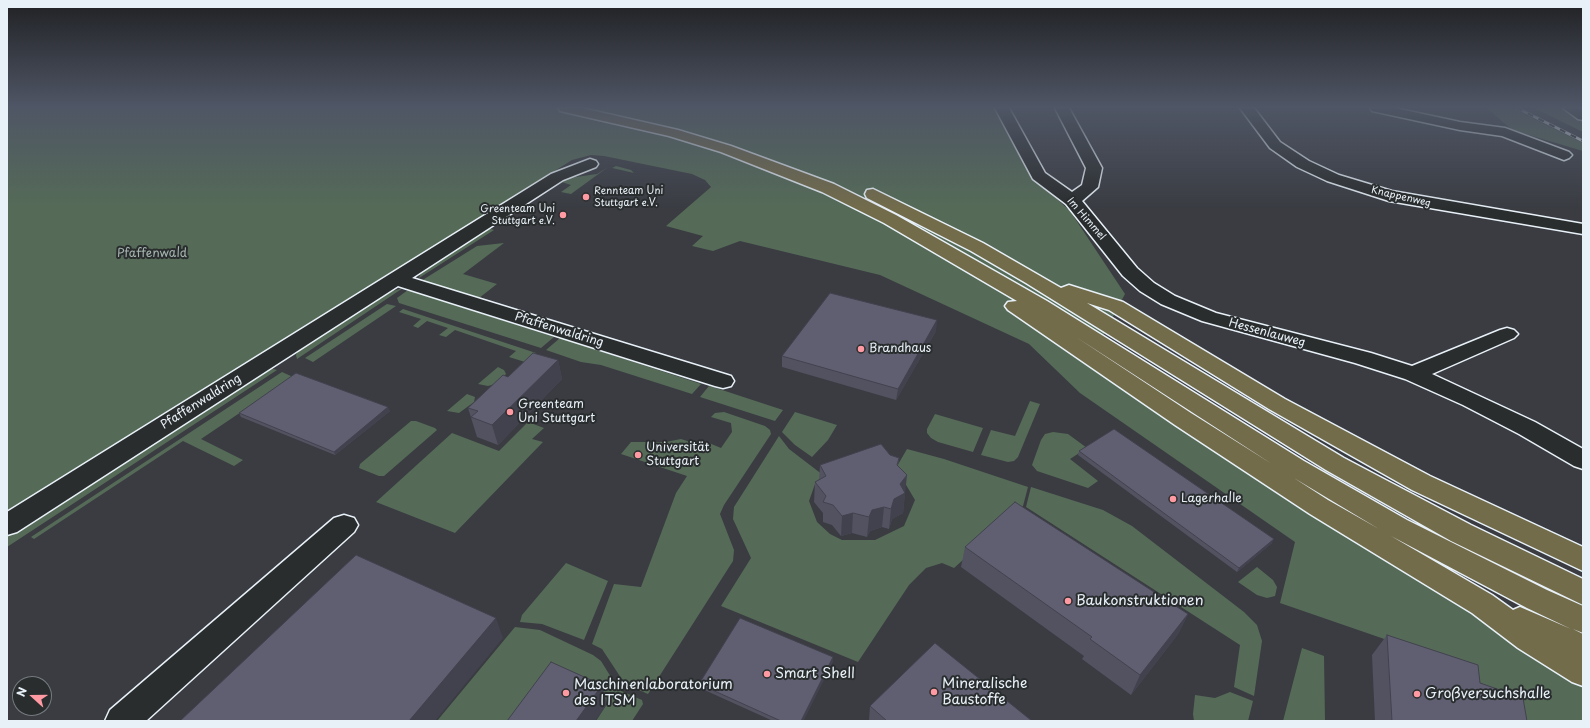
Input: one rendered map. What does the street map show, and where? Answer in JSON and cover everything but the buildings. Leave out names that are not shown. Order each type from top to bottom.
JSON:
[{"type":"highway","points":[[701,142],[772,165],[828,188],[890,219],[1040,305],[1296,467],[1397,527],[1537,599],[1583,620]]},
{"type":"highway","points":[[740,142],[838,178],[921,217],[1033,279],[1335,464],[1461,533],[1583,593]]},
{"type":"highway","points":[[954,257],[952,264],[1183,419],[1319,507],[1482,604],[1529,639],[1583,672]]},
{"type":"highway","points":[[1033,279],[1116,306],[1277,404],[1414,479],[1583,560]]},
{"type":"highway","points":[[1482,604],[1583,648]]},
{"type":"street","name":"Im Himmel","points":[[1020,142],[1039,176],[1072,200],[1130,272]]},
{"type":"street","points":[[1072,200],[1090,187],[1094,168],[1080,142]]},
{"type":"street","name":"Knappenweg","points":[[1273,142],[1303,164],[1333,178],[1388,196],[1583,229]]},
{"type":"street","points":[[1531,142],[1564,155]]},
{"type":"street","name":"Pfaffenwaldring","points":[[7,525],[557,177],[590,164]]},
{"type":"street","name":"Hessenlauweg","points":[[1130,272],[1146,286],[1168,300],[1209,317],[1363,358],[1413,374],[1472,400],[1527,428],[1583,460]]},
{"type":"street","name":"Pfaffenwaldring","points":[[395,279],[723,381]]},
{"type":"street","points":[[1413,374],[1507,334]]},
{"type":"street","points":[[122,721],[344,525]]},
{"type":"green space","name":"Pfaffenwald","points":[[7,142],[1013,142],[1034,178],[1070,211],[1125,294],[1088,364],[1310,512],[1583,683],[1583,721],[1525,721],[1393,642],[1280,603],[1295,542],[1080,393],[1029,344],[880,275],[740,241],[713,251],[692,246],[703,236],[666,226],[711,187],[705,180],[692,174],[604,156],[591,155],[572,160],[7,518]]},
{"type":"green space","points":[[1552,142],[1581,142],[1583,143],[1583,151]]},
{"type":"green space","points":[[616,166],[631,170],[634,173],[612,168]]},
{"type":"green space","points":[[608,167],[571,194],[561,192],[571,185],[559,181],[597,174]]},
{"type":"green space","points":[[488,228],[494,230],[419,278],[421,271]]},
{"type":"green space","points":[[504,243],[463,274],[497,284],[479,298],[421,281],[477,246]]},
{"type":"green space","points":[[403,288],[297,359],[296,355],[298,351],[303,347],[386,293]]},
{"type":"green space","points":[[408,290],[554,337],[541,348],[399,303],[397,298]]},
{"type":"green space","points":[[387,304],[396,306],[313,362],[305,358]]},
{"type":"green space","points":[[403,309],[536,353],[525,362],[509,357],[516,351],[455,330],[446,337],[439,335],[448,328],[427,321],[418,328],[413,326],[421,319],[399,312]]},
{"type":"green space","points":[[560,338],[701,384],[692,394],[601,365],[581,362],[546,350]]},
{"type":"green space","points":[[498,367],[504,370],[506,374],[495,384],[488,386],[478,384]]},
{"type":"green space","points":[[273,369],[277,370],[7,547],[7,536],[261,373]]},
{"type":"green space","points":[[282,372],[293,377],[201,439],[243,460],[234,466],[183,441],[34,539],[31,537]]},
{"type":"green space","points":[[709,386],[783,410],[775,421],[700,397]]},
{"type":"green space","points":[[467,394],[475,397],[474,402],[459,413],[447,411]]},
{"type":"green space","points":[[1030,401],[1040,404],[1018,457],[1014,461],[1008,462],[981,455],[991,430],[1015,436]]},
{"type":"green space","points":[[724,412],[765,426],[770,430],[771,434],[724,505],[720,514],[734,550],[733,561],[648,694],[625,684],[602,649],[592,644],[614,584],[641,587],[676,493],[687,476],[621,454],[631,442],[666,442],[681,439],[705,447],[709,443],[721,448],[732,432],[731,423],[711,417],[715,413]]},
{"type":"green space","points":[[795,412],[837,425],[828,440],[812,457],[795,445],[782,432]]},
{"type":"green space","points":[[935,414],[983,428],[973,452],[938,442],[931,438],[927,433],[927,429]]},
{"type":"green space","points":[[411,421],[416,421],[437,430],[384,476],[379,476],[359,468],[360,464]]},
{"type":"green space","points":[[528,422],[544,428],[532,439],[543,442],[455,533],[376,502],[452,433],[499,451]]},
{"type":"green space","points":[[1053,432],[1068,434],[1087,448],[1070,459],[1098,481],[1088,488],[1037,471],[1032,465],[1041,440],[1045,434]]},
{"type":"green space","points":[[779,436],[789,449],[823,475],[815,484],[809,501],[817,522],[830,534],[842,540],[875,540],[904,526],[915,500],[896,468],[907,449],[944,459],[1028,487],[1023,506],[954,568],[942,563],[926,568],[909,585],[858,662],[721,606],[751,558],[733,519],[734,507]]},
{"type":"green space","points":[[1031,487],[1103,510],[1132,526],[1244,612],[1257,625],[1262,641],[1254,696],[1234,687],[1240,645],[1026,507]]},
{"type":"green space","points":[[566,563],[608,581],[584,640],[542,624],[520,622],[522,615]]},
{"type":"green space","points":[[1257,567],[1273,580],[1277,587],[1275,596],[1267,598],[1257,595],[1238,582]]},
{"type":"green space","points":[[515,627],[540,630],[593,655],[601,661],[619,690],[642,700],[643,704],[632,721],[596,721],[607,704],[558,681],[529,721],[437,721]]},
{"type":"green space","points":[[1302,648],[1324,656],[1325,721],[1283,721]]},
{"type":"green space","points":[[1230,692],[1253,701],[1248,721],[1194,721],[1193,714],[1195,695],[1215,698]]},
{"type":"place","name":"Rennteam Uni Stuttgart e.V.","points":[[586,197]]},
{"type":"place","name":"Greenteam Uni Stuttgart e.V.","points":[[563,215]]},
{"type":"place","name":"Brandhaus","points":[[861,349]]},
{"type":"place","name":"Greenteam Uni Stuttgart","points":[[510,412]]},
{"type":"place","name":"Universität Stuttgart","points":[[638,455]]},
{"type":"place","name":"Lagerhalle","points":[[1173,499]]},
{"type":"place","name":"Baukonstruktionen","points":[[1068,601]]},
{"type":"place","name":"Smart Shell","points":[[767,674]]},
{"type":"place","name":"Mineralische Baustoffe","points":[[934,692]]},
{"type":"place","name":"Maschinenlaboratorium des ITSM","points":[[566,693]]},
{"type":"place","name":"Großversuchshalle","points":[[1417,694]]}]
